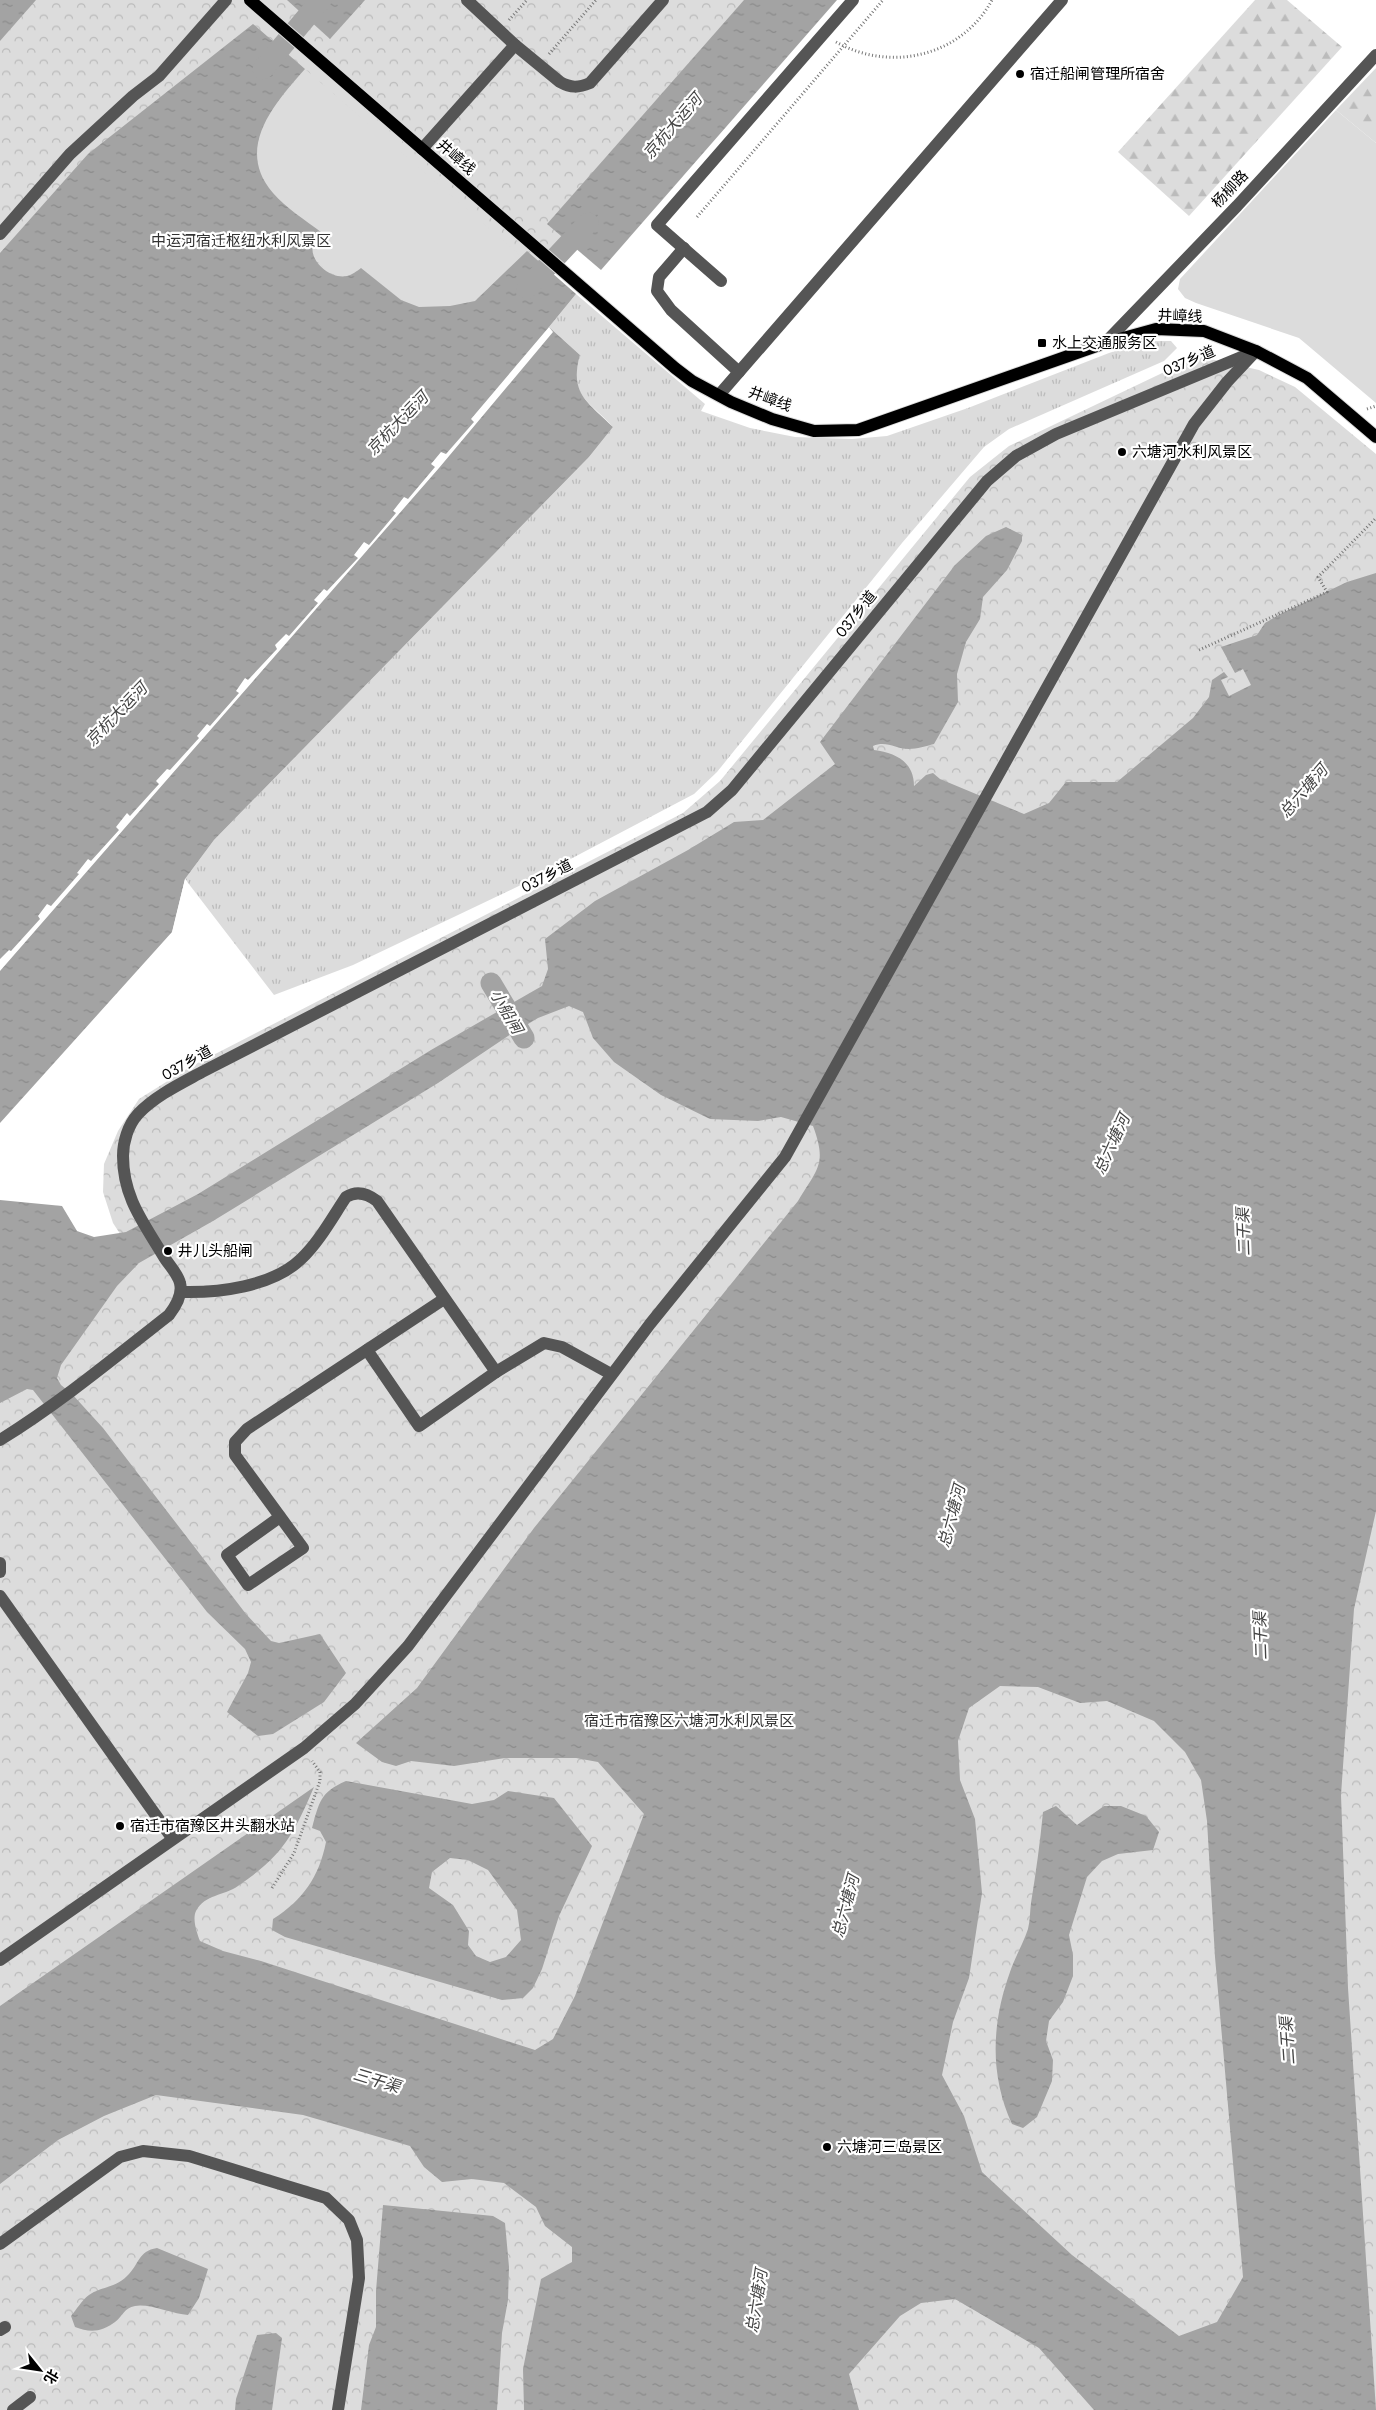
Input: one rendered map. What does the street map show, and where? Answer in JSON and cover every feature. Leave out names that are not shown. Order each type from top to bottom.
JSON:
[{"type":"main road","name":"井嶂线","points":[[250,0],[692,381],[772,419],[814,431],[858,430],[1105,342],[1156,329],[1204,331],[1256,351],[1306,378],[1376,437]]},
{"type":"street","points":[[0,234],[70,154],[133,96],[159,76],[226,0]]},
{"type":"street","points":[[467,0],[539,65],[568,86],[578,88],[590,83],[663,0]]},
{"type":"street","points":[[721,281],[657,225],[853,0]]},
{"type":"street","points":[[719,395],[1062,0]]},
{"type":"street","points":[[422,149],[515,45]]},
{"type":"street","name":"杨柳路","points":[[1105,342],[1237,206],[1376,55]]},
{"type":"street","points":[[684,248],[659,277],[657,291],[671,310],[740,372]]},
{"type":"street","points":[[0,1960],[172,1838],[304,1748],[355,1704],[402,1652],[612,1374],[785,1156],[1194,424],[1227,382],[1256,351]]},
{"type":"street","name":"037乡道","points":[[181,1292],[180,1283],[136,1212],[128,1195],[123,1174],[123,1150],[127,1132],[136,1115],[147,1106],[202,1072],[707,812],[732,790],[986,481],[1016,456],[1056,434],[1256,351]]},
{"type":"street","points":[[0,1440],[44,1411],[169,1315],[178,1304],[181,1292],[227,1291],[273,1277],[300,1260],[318,1239],[346,1197],[357,1193],[377,1201],[496,1372]]},
{"type":"street","points":[[280,1517],[227,1555],[248,1585],[302,1548],[280,1517],[235,1455],[235,1442],[247,1429],[444,1299]]},
{"type":"street","points":[[367,1350],[419,1426],[496,1372],[544,1343],[562,1346],[612,1374]]},
{"type":"street","points":[[0,1563],[0,1572]]},
{"type":"street","points":[[0,1596],[172,1838]]},
{"type":"street","points":[[0,2244],[120,2157],[143,2151],[189,2156],[326,2198],[349,2220],[358,2240],[359,2278],[338,2410]]},
{"type":"street","points":[[13,2410],[30,2397]]},
{"type":"path","points":[[500,31],[527,0]]},
{"type":"path","points":[[539,65],[596,0]]},
{"type":"path","points":[[697,217],[883,0]]},
{"type":"path","points":[[823,34],[843,46],[868,54],[895,58],[924,55],[949,45],[970,29],[992,0]]},
{"type":"path","points":[[1199,650],[1327,592],[1318,577],[1376,518]]},
{"type":"path","points":[[272,1888],[294,1853],[320,1781],[320,1772],[304,1748]]},
{"type":"green space","name":"中运河宿迁枢纽水利风景区","points":[[0,0],[776,0],[0,879]]},
{"type":"green space","points":[[1255,0],[1287,0],[1342,47],[1189,216],[1118,152]]},
{"type":"green space","points":[[1376,68],[1376,143],[1336,110]]},
{"type":"green space","points":[[305,69],[522,257],[475,301],[450,306],[419,307],[402,300],[361,268],[341,276],[326,270],[315,259],[313,242],[307,229],[294,211],[273,193],[262,176],[257,159],[258,143],[263,127],[282,96]]},
{"type":"green space","points":[[1336,110],[1376,143],[1376,403],[1299,338],[1196,303],[1185,298],[1178,289],[1180,279]]},
{"type":"green space","points":[[576,294],[705,404],[701,411],[750,428],[795,437],[852,439],[887,436],[968,408],[1109,353],[1147,341],[1171,341],[1177,348],[1164,361],[1009,429],[984,447],[902,543],[717,772],[694,794],[523,884],[353,965],[274,995],[185,879],[214,840],[589,457],[613,427],[583,397],[579,389],[577,369],[580,355],[549,327]]},
{"type":"green space","name":"宿迁市宿豫区六塘河水利风景区","points":[[1202,357],[1259,370],[1295,387],[1376,454],[1376,2410],[0,2410],[0,1372],[139,1263],[113,1223],[103,1192],[104,1164],[118,1131],[139,1099],[190,1067],[683,813],[720,781],[970,477],[1009,446],[1179,365]]},
{"type":"water","points":[[0,0],[36,0],[0,41]]},
{"type":"water","points":[[287,0],[365,0],[330,39]]},
{"type":"water","points":[[744,0],[837,0],[601,270],[547,224]]},
{"type":"water","points":[[253,24],[305,69],[271,111],[258,143],[257,159],[262,176],[273,193],[290,209],[321,232],[312,249],[316,261],[321,267],[334,275],[340,276],[351,275],[361,268],[401,300],[419,307],[450,306],[475,301],[527,251],[576,294],[549,327],[580,355],[577,368],[579,388],[589,404],[613,427],[589,457],[214,840],[185,879],[172,932],[0,1123],[0,253],[88,154]]},
{"type":"water","points":[[1006,527],[1022,535],[1022,541],[1007,570],[983,597],[980,619],[966,642],[957,674],[958,702],[934,744],[909,749],[887,744],[873,746],[874,750],[896,756],[902,760],[911,771],[914,786],[926,775],[933,773],[940,779],[1024,814],[1049,803],[1066,782],[1117,782],[1193,718],[1209,697],[1212,680],[1224,672],[1228,677],[1221,680],[1229,696],[1251,685],[1243,669],[1235,673],[1221,647],[1257,635],[1265,623],[1282,613],[1347,582],[1376,573],[1376,1511],[1354,1609],[1341,1795],[1348,1988],[1376,2410],[1094,2410],[1039,2348],[955,2299],[921,2303],[900,2316],[849,2374],[859,2410],[524,2410],[523,2369],[541,2279],[572,2262],[572,2247],[545,2226],[536,2207],[504,2183],[472,2179],[442,2182],[424,2167],[410,2146],[303,2115],[156,2095],[104,2116],[58,2140],[0,2184],[0,2006],[314,1787],[293,1832],[276,1854],[238,1886],[204,1901],[200,1905],[195,1914],[195,1926],[200,1941],[223,1951],[261,1961],[535,2050],[553,2039],[575,1996],[644,1814],[598,1762],[576,1758],[505,1758],[454,1766],[411,1761],[396,1766],[382,1762],[356,1743],[417,1688],[534,1528],[798,1201],[811,1181],[820,1158],[813,1126],[781,1117],[758,1121],[710,1119],[661,1095],[614,1062],[593,1038],[583,1012],[569,1006],[538,1018],[438,1083],[213,1221],[139,1263],[117,1286],[61,1365],[57,1378],[61,1385],[72,1394],[103,1428],[246,1614],[271,1641],[279,1643],[320,1634],[346,1673],[324,1702],[273,1734],[258,1736],[227,1712],[248,1673],[251,1662],[245,1649],[207,1612],[33,1390],[27,1389],[0,1403],[0,1200],[62,1206],[77,1231],[94,1237],[126,1232],[198,1194],[431,1050],[542,986],[548,969],[545,939],[595,901],[688,850],[734,822],[763,820],[835,764],[820,742],[955,565],[986,536]],"holes":[[[1000,1686],[1038,1687],[1080,1703],[1107,1701],[1154,1721],[1185,1752],[1201,1780],[1207,1821],[1215,1957],[1243,2277],[1217,2322],[1179,2336],[1072,2255],[982,2172],[964,2116],[942,2075],[953,2022],[969,1978],[982,1893],[975,1819],[960,1780],[958,1741],[969,1708]]]},
{"type":"water","points":[[346,1781],[472,1804],[494,1800],[508,1791],[554,1798],[592,1846],[559,1916],[542,1969],[533,1988],[523,1998],[502,2000],[285,1937],[272,1930],[273,1919],[284,1912],[301,1896],[319,1866],[326,1842],[320,1831],[312,1828],[322,1799],[337,1785]],"holes":[[[450,1858],[468,1860],[488,1870],[517,1910],[521,1940],[506,1957],[490,1962],[476,1956],[468,1945],[469,1931],[453,1905],[429,1888],[432,1872]]]},
{"type":"water","points":[[1056,1806],[1077,1825],[1104,1806],[1121,1806],[1146,1816],[1159,1832],[1153,1850],[1118,1854],[1102,1861],[1087,1877],[1069,1935],[1073,1955],[1073,1976],[1063,2002],[1049,2021],[1046,2041],[1053,2060],[1052,2081],[1037,2117],[1023,2128],[1012,2124],[999,2086],[996,2048],[997,2029],[1004,1991],[1012,1966],[1029,1926],[1043,1812]]},
{"type":"water","points":[[383,2205],[493,2216],[505,2223],[509,2267],[508,2300],[502,2333],[497,2410],[361,2410],[369,2345],[376,2327],[376,2291]]},
{"type":"water","points":[[157,2248],[208,2269],[199,2298],[188,2315],[140,2305],[126,2310],[118,2320],[101,2330],[91,2331],[75,2327],[71,2316],[86,2297],[93,2292],[122,2280],[131,2272],[142,2255]]},
{"type":"water","points":[[276,2333],[282,2338],[272,2410],[235,2410],[236,2399],[257,2335]]},
{"type":"pier","points":[[549,327],[553,332],[439,468],[0,971],[0,959],[9,950],[11,951],[40,919],[38,916],[47,904],[51,906],[79,874],[77,873],[88,859],[91,861],[119,830],[116,827],[127,813],[130,816],[159,784],[156,781],[167,769],[170,770],[199,738],[197,736],[207,724],[210,726],[239,693],[236,691],[245,678],[248,680],[277,649],[275,645],[286,634],[289,636],[318,603],[314,600],[324,589],[327,591],[358,558],[354,555],[364,542],[369,545],[396,513],[393,511],[404,497],[408,499],[435,467],[431,464],[441,452],[446,454],[474,422],[471,419]]},
{"type":"pier","points":[[185,879],[187,881],[174,934],[0,1126],[172,933]]},
{"type":"waterway","name":"京杭大运河","points":[[263,69],[321,0]]},
{"type":"waterway","name":"京杭大运河","points":[[527,288],[588,223]]},
{"type":"waterway","name":"小船闸","points":[[491,983],[524,1038]]},
{"type":"place","name":"宿迁船闸管理所宿舍","points":[[1020,74]]},
{"type":"place","name":"水上交通服务区","points":[[1042,343]]},
{"type":"place","name":"六塘河水利风景区","points":[[1122,452]]},
{"type":"place","name":"井儿头船闸","points":[[168,1251]]},
{"type":"place","name":"宿迁市宿豫区井头翻水站","points":[[120,1826]]},
{"type":"place","name":"六塘河三岛景区","points":[[827,2147]]},
{"type":"water label","name":"总六塘河","points":[[1303,791]]},
{"type":"water label","name":"总六塘河","points":[[1111,1144]]},
{"type":"water label","name":"二干渠","points":[[1243,1232]]},
{"type":"water label","name":"总六塘河","points":[[951,1516]]},
{"type":"water label","name":"二干渠","points":[[1260,1636]]},
{"type":"water label","name":"总六塘河","points":[[845,1906]]},
{"type":"water label","name":"二干渠","points":[[1287,2041]]},
{"type":"water label","name":"三干渠","points":[[377,2080]]},
{"type":"water label","name":"总六塘河","points":[[756,2301]]}]
